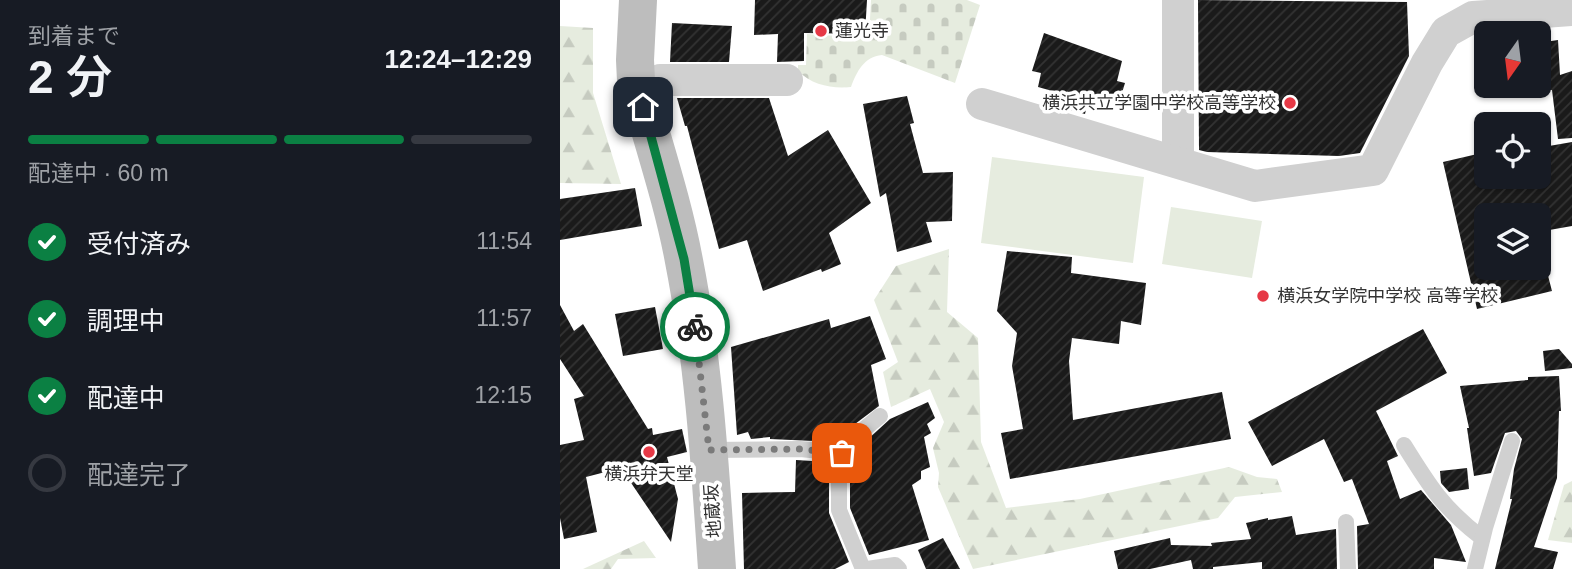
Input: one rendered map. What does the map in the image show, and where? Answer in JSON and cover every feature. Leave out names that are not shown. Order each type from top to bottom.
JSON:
[{"type":"street","name":"地蔵坂","points":[[638,0],[636,81],[684,259],[709,450],[717,569]]},
{"type":"street","points":[[1178,0],[1178,161]]},
{"type":"street","points":[[982,104],[1255,186],[1373,170],[1427,63],[1446,32],[1473,17],[1572,10]]},
{"type":"street","points":[[660,80],[787,80]]},
{"type":"lane","points":[[880,416],[846,444],[842,453],[839,460],[839,510],[865,569],[895,565],[899,569]]},
{"type":"lane","points":[[1475,569],[1512,441]]},
{"type":"lane","points":[[1404,446],[1435,495],[1457,519],[1482,538]]},
{"type":"lane","points":[[709,450],[800,449],[842,453]]},
{"type":"lane","points":[[1346,522],[1348,569]]},
{"type":"green space","points":[[871,0],[967,0],[980,5],[955,83],[882,55],[870,59],[862,66],[851,87],[823,85],[798,71],[798,65],[806,65],[807,34],[869,38]]},
{"type":"green space","points":[[560,26],[593,28],[593,93],[621,184],[560,183]]},
{"type":"green space","points":[[992,157],[1144,177],[1133,263],[981,243]]},
{"type":"green space","points":[[1171,207],[1262,221],[1252,278],[1162,264]]},
{"type":"green space","points":[[949,249],[947,312],[978,338],[981,442],[1006,508],[1080,499],[1229,467],[1257,477],[1277,479],[1282,492],[1235,497],[1218,518],[973,569],[938,487],[939,473],[933,448],[944,422],[930,389],[891,407],[883,372],[898,362],[874,300],[896,266]]},
{"type":"green space","points":[[1572,481],[1572,543],[1548,540],[1564,485]]},
{"type":"green space","points":[[644,541],[656,558],[618,559],[611,569],[583,569]]},
{"type":"building","points":[[755,0],[867,0],[865,34],[804,33],[804,61],[777,62],[778,34],[754,35]]},
{"type":"building","name":"横浜共立学園中学校高等学校","points":[[1198,0],[1407,2],[1409,56],[1360,153],[1339,156],[1199,150]]},
{"type":"building","points":[[672,23],[732,26],[729,62],[670,62]]},
{"type":"building","points":[[1044,33],[1122,61],[1117,81],[1125,83],[1118,106],[1088,101],[1085,114],[1067,109],[1063,94],[1038,87],[1041,73],[1032,71]]},
{"type":"building","points":[[1558,40],[1560,75],[1572,71],[1572,138],[1558,139],[1551,90],[1551,41]]},
{"type":"building","points":[[907,96],[914,123],[910,124],[923,173],[953,172],[952,221],[926,222],[932,242],[897,252],[886,193],[880,197],[863,104]]},
{"type":"building","points":[[677,98],[769,98],[788,156],[828,130],[871,203],[829,233],[841,264],[763,291],[747,240],[719,249],[687,126]]},
{"type":"building","points":[[1572,142],[1572,226],[1551,230],[1551,203],[1474,203],[1474,280],[1549,280],[1552,291],[1477,309],[1443,162],[1474,155],[1474,189],[1551,189],[1551,146]]},
{"type":"building","points":[[635,188],[642,226],[560,240],[560,199]]},
{"type":"building","points":[[1007,251],[1072,257],[1071,273],[1146,283],[1141,325],[1121,321],[1119,344],[1072,338],[1069,361],[1073,420],[1222,392],[1231,439],[1010,479],[1001,433],[1023,429],[1012,366],[1017,333],[997,311]]},
{"type":"building","points":[[560,305],[574,331],[583,324],[648,429],[652,428],[653,435],[682,429],[687,452],[667,457],[678,499],[671,542],[621,468],[586,477],[597,532],[564,539],[560,518],[560,445],[584,440],[574,399],[584,396],[560,359]]},
{"type":"building","points":[[655,307],[663,349],[623,356],[615,314]]},
{"type":"building","points":[[870,316],[886,359],[871,365],[879,406],[839,436],[835,442],[770,437],[751,439],[748,432],[737,435],[731,347],[829,319],[831,328]]},
{"type":"building","points":[[1423,329],[1447,373],[1376,411],[1398,456],[1387,461],[1400,499],[1421,490],[1451,525],[1466,562],[1434,558],[1434,569],[1358,569],[1357,526],[1369,524],[1352,479],[1344,482],[1324,439],[1272,466],[1248,422]]},
{"type":"building","points":[[1559,349],[1572,364],[1572,368],[1545,371],[1543,351]]},
{"type":"building","points":[[1559,376],[1561,411],[1557,478],[1534,547],[1558,552],[1553,569],[1495,569],[1512,499],[1514,469],[1522,439],[1516,431],[1505,433],[1491,473],[1474,476],[1469,428],[1460,386],[1528,380],[1528,377]]},
{"type":"building","points":[[928,402],[935,418],[927,424],[931,433],[924,437],[930,467],[921,471],[921,479],[912,485],[929,540],[869,555],[850,508],[850,462],[855,451],[890,419]]},
{"type":"building","points":[[796,460],[829,462],[829,513],[849,562],[835,569],[744,569],[742,493],[795,492]]},
{"type":"building","points":[[1467,468],[1469,489],[1449,492],[1441,483],[1440,471]]},
{"type":"building","points":[[1292,516],[1296,535],[1336,529],[1337,569],[1262,569],[1262,562],[1193,569],[1191,560],[1150,569],[1118,569],[1114,551],[1170,538],[1171,545],[1212,546],[1211,543],[1251,539],[1246,523]]},
{"type":"building","points":[[943,538],[960,569],[926,569],[918,550]]},
{"type":"way so far","points":[[695,327],[709,450],[800,449],[842,453]]},
{"type":"place","name":"蓮光寺","points":[[821,31]]},
{"type":"place","name":"横浜共立学園中学校高等学校","points":[[1290,103]]},
{"type":"place","name":"横浜女学院中学校 高等学校","points":[[1263,296]]},
{"type":"place","name":"横浜弁天堂","points":[[649,452]]},
{"type":"route","points":[[643,107],[684,259],[695,327]]}]
